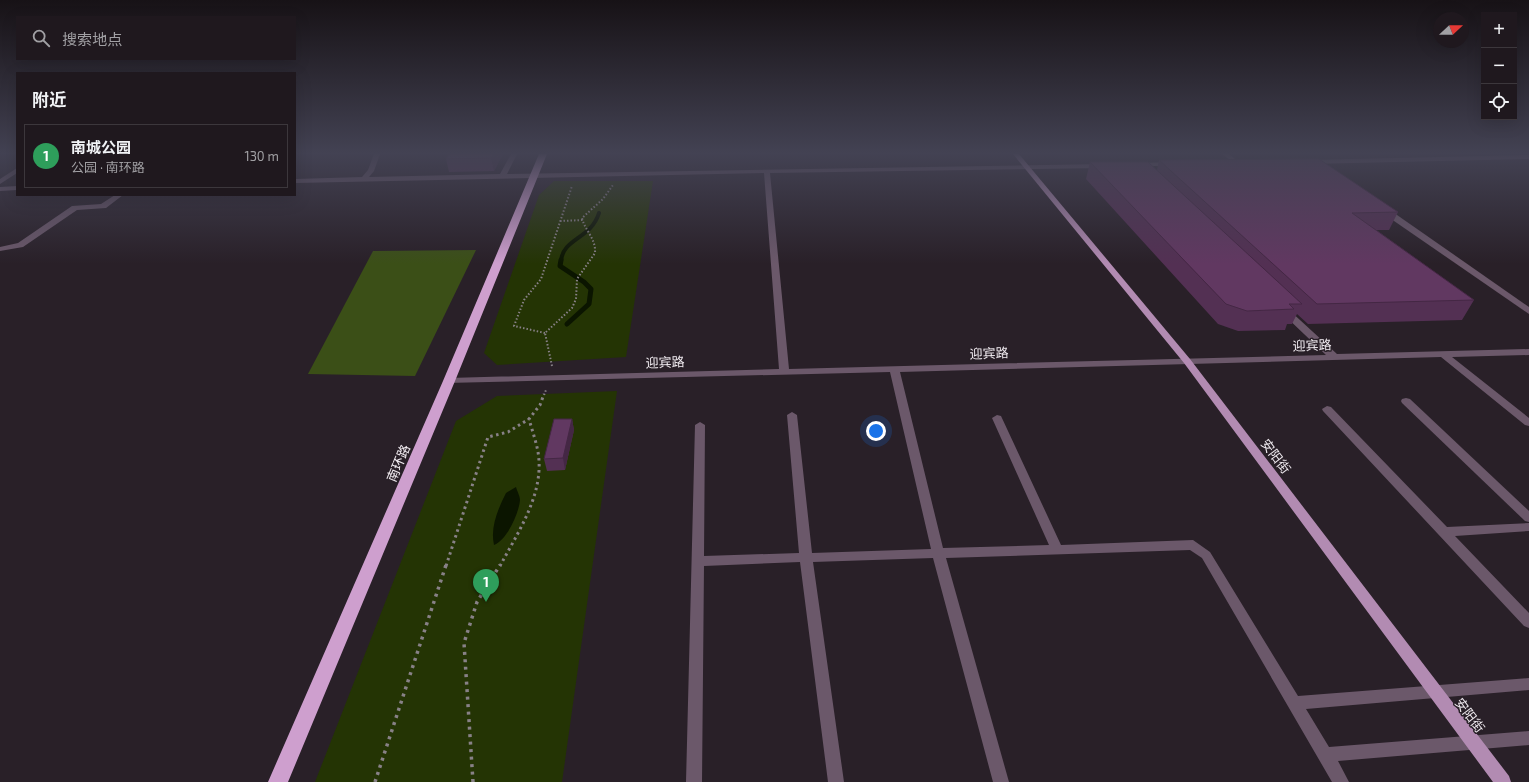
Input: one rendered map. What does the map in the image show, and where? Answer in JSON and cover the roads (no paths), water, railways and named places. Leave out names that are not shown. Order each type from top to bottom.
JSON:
[{"type":"highway","name":"南环路","points":[[278,782],[449,381],[528,190]]},
{"type":"main road","name":"安阳街","points":[[1045,190],[1187,361],[1503,782]]},
{"type":"street","points":[[769,190],[784,372]]},
{"type":"street","points":[[0,249],[20,245],[74,208],[103,206],[118,196]]},
{"type":"street","points":[[1378,207],[1529,310]]},
{"type":"street","points":[[1276,302],[1334,357]]},
{"type":"street","name":"迎宾路","points":[[449,381],[1529,352]]},
{"type":"street","points":[[1443,354],[1529,423]]},
{"type":"street","points":[[894,369],[938,553],[1001,782]]},
{"type":"street","points":[[1406,401],[1529,518]]},
{"type":"street","points":[[1327,409],[1529,622]]},
{"type":"street","points":[[792,415],[806,557],[836,782]]},
{"type":"street","points":[[997,418],[1057,550]]},
{"type":"street","points":[[694,782],[700,425]]},
{"type":"street","points":[[1444,532],[1529,527]]},
{"type":"street","points":[[698,561],[1193,545],[1206,555],[1341,782]]},
{"type":"street","points":[[1294,703],[1529,684]]},
{"type":"street","points":[[1325,755],[1529,738]]},
{"type":"waterway","points":[[561,261],[563,253],[567,247],[590,228],[595,222],[599,213]]},
{"type":"waterway","points":[[561,260],[560,266],[584,282],[591,289],[589,304],[567,324]]},
{"type":"place","name":"南城公园","points":[[486,602]]}]
